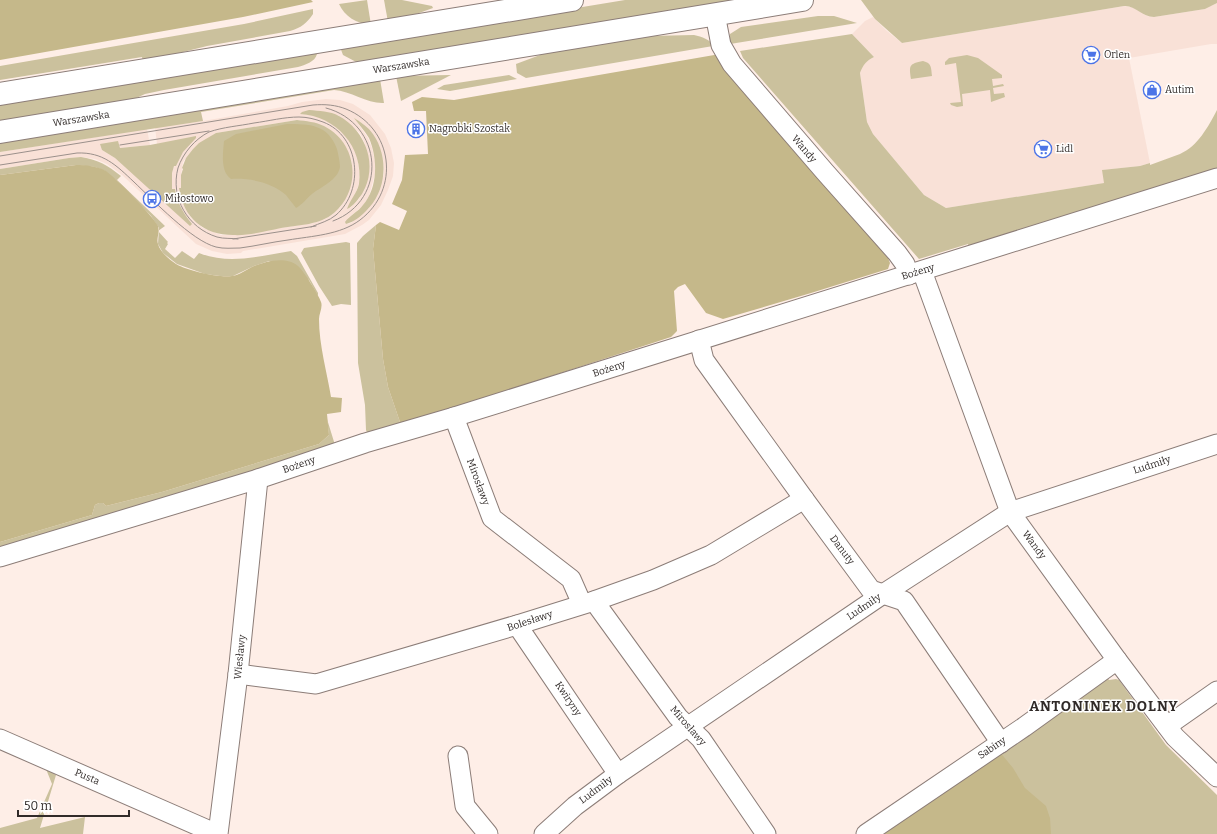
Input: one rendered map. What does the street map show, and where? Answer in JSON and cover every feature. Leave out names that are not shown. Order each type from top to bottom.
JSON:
[{"type":"main road","points":[[0,94],[572,0]]},
{"type":"main road","name":"Warszawska","points":[[0,132],[802,0]]},
{"type":"street","name":"Wandy","points":[[716,14],[721,45],[732,64],[890,245],[902,261],[915,273],[1010,512],[1117,660],[1175,737],[1217,777]]},
{"type":"street","name":"Bożeny","points":[[0,557],[258,479],[366,443],[454,417],[1217,178]]},
{"type":"street","name":"Danuty","points":[[699,340],[704,360],[871,590],[904,601],[1001,743]]},
{"type":"street","name":"Mirosławy","points":[[454,417],[492,518],[571,579],[678,717],[701,739],[766,834]]},
{"type":"street","name":"Ludmiły","points":[[544,834],[575,806],[618,774],[883,594],[1010,512],[1217,444]]},
{"type":"street","name":"Wiesławy","points":[[218,834],[238,674],[258,479]]},
{"type":"street","name":"Bolesławy","points":[[238,674],[316,684],[517,625],[653,580],[711,555],[804,499]]},
{"type":"street","name":"Kwiryny","points":[[517,625],[618,774]]},
{"type":"street","name":"Sabiny","points":[[866,834],[1001,743],[1117,660]]},
{"type":"street","points":[[1167,726],[1217,691]]},
{"type":"street","name":"Pusta","points":[[0,739],[218,834]]},
{"type":"street","points":[[458,756],[465,806],[488,834]]},
{"type":"shaded area","points":[[0,0],[311,0],[313,2],[243,17],[0,60]]},
{"type":"shaded area","points":[[367,0],[371,25],[352,19],[341,9],[339,4]]},
{"type":"shaded area","points":[[384,0],[402,0],[432,6],[433,8],[405,18],[388,22]]},
{"type":"shaded area","points":[[625,0],[751,0],[360,64],[343,55],[340,47]]},
{"type":"shaded area","points":[[861,0],[1217,0],[1217,3],[1205,9],[1154,17],[1146,15],[1132,7],[1124,6],[902,43],[875,19]]},
{"type":"shaded area","points":[[1217,3],[1217,44],[1129,58],[1150,163],[1140,166],[1103,170],[1105,183],[946,208],[924,195],[873,134],[867,122],[860,73],[862,67],[867,61],[874,57],[852,34],[865,21],[873,17],[902,43],[1124,6],[1132,7],[1147,16],[1154,17],[1205,9]]},
{"type":"shaded area","points":[[313,9],[313,14],[306,23],[301,27],[290,31],[207,46],[143,62],[142,57],[0,80],[0,66],[244,24]]},
{"type":"shaded area","points":[[818,16],[834,16],[857,23],[730,44],[730,34],[741,27]]},
{"type":"shaded area","points":[[852,34],[874,57],[865,64],[860,73],[867,122],[873,134],[924,195],[946,208],[1104,183],[1102,170],[1140,166],[1150,163],[1150,165],[1186,151],[1202,135],[1217,110],[1217,169],[969,249],[968,244],[919,259],[743,58],[740,51]]},
{"type":"shaded area","points":[[694,35],[708,40],[713,46],[526,78],[517,73],[516,64],[556,49],[649,36]]},
{"type":"shaded area","points":[[316,52],[316,57],[312,61],[298,67],[164,90],[145,94],[132,100],[0,124],[0,102]]},
{"type":"shaded area","points":[[720,54],[829,189],[888,258],[890,263],[888,269],[723,319],[706,313],[685,284],[678,287],[674,291],[677,331],[671,337],[401,425],[388,387],[383,359],[373,249],[376,225],[380,222],[399,230],[407,211],[392,204],[402,180],[405,155],[428,154],[426,111],[414,111],[412,102],[422,97],[454,100]]},
{"type":"shaded area","points":[[967,55],[978,58],[1002,75],[1002,78],[992,79],[993,86],[1003,84],[1004,86],[993,88],[994,94],[1004,93],[1005,97],[991,102],[990,90],[962,94],[963,106],[957,107],[951,105],[950,103],[961,102],[956,63],[945,65],[945,62],[949,58]]},
{"type":"shaded area","points":[[923,61],[930,65],[932,76],[911,79],[911,66],[915,63]]},
{"type":"shaded area","points":[[451,75],[401,101],[396,76]]},
{"type":"shaded area","points":[[509,75],[517,79],[450,91],[437,89],[444,85]]},
{"type":"shaded area","points":[[380,79],[384,103],[372,102],[334,90],[201,112],[203,121],[0,152],[0,140]]},
{"type":"shaded area","points":[[326,99],[340,100],[353,104],[370,115],[385,134],[391,148],[394,163],[393,176],[381,205],[369,220],[345,234],[243,251],[241,253],[227,254],[212,251],[196,244],[122,175],[107,164],[95,159],[81,157],[69,158],[0,169],[0,152],[147,129],[150,145],[120,148],[118,142],[102,150],[115,158],[191,224],[178,202],[175,189],[172,189],[172,173],[174,166],[176,166],[182,152],[196,137],[157,144],[155,127],[203,121],[288,106],[302,102]],"holes":[[[301,114],[338,115],[360,133],[365,144],[365,189],[358,200],[350,208],[359,184],[357,156],[351,143],[341,131],[330,123],[317,116]],[[355,119],[363,124],[373,134],[383,159],[384,174],[369,208],[351,223],[346,224],[348,218],[363,206],[369,196],[375,174],[375,161],[368,138]],[[297,120],[324,126],[335,134],[344,144],[352,162],[349,190],[341,206],[325,219],[313,223],[235,235],[221,235],[203,228],[191,218],[181,201],[179,188],[181,188],[183,162],[193,149],[216,133]]]},
{"type":"shaded area","points":[[309,110],[332,113],[339,116],[356,131],[363,140],[367,150],[369,172],[367,183],[362,194],[352,206],[347,209],[359,184],[357,158],[352,146],[336,127],[313,116],[300,114]]},
{"type":"shaded area","points":[[354,118],[369,129],[378,143],[382,153],[383,174],[382,184],[373,203],[359,217],[346,224],[345,222],[368,198],[372,190],[375,173],[374,155],[369,138]]},
{"type":"shaded area","points":[[297,120],[324,126],[344,143],[349,155],[352,167],[352,179],[349,192],[343,203],[334,213],[322,220],[309,224],[239,235],[213,232],[204,228],[190,216],[181,199],[179,188],[181,188],[182,168],[186,158],[199,143],[216,133]]},
{"type":"shaded area","points":[[287,124],[310,125],[323,130],[333,141],[337,149],[340,163],[339,172],[336,176],[296,208],[286,195],[274,187],[253,180],[231,179],[225,171],[223,162],[224,141],[236,134]]},
{"type":"shaded area","points":[[196,136],[196,138],[183,152],[176,166],[174,166],[172,173],[172,189],[175,189],[181,207],[192,224],[190,226],[115,158],[102,150],[100,144],[118,141],[120,148],[150,145]]},
{"type":"shaded area","points":[[81,157],[102,164],[121,176],[117,180],[165,226],[159,230],[151,216],[117,181],[105,171],[95,167],[76,165],[0,175],[0,169]]},
{"type":"shaded area","points":[[76,165],[91,166],[103,169],[118,181],[155,221],[159,231],[159,247],[166,256],[181,267],[219,276],[232,276],[265,262],[276,260],[288,261],[298,266],[311,283],[321,302],[322,306],[319,319],[320,339],[331,397],[342,398],[341,412],[327,414],[329,435],[319,444],[162,492],[106,506],[103,503],[99,503],[95,505],[92,515],[0,542],[0,175]]},
{"type":"shaded area","points":[[376,225],[373,249],[383,359],[388,387],[401,425],[368,435],[366,430],[365,405],[358,363],[357,243]]},
{"type":"shaded area","points":[[159,232],[168,242],[165,249],[175,258],[182,251],[194,259],[199,253],[210,257],[233,259],[291,251],[297,256],[318,293],[318,296],[309,280],[269,261],[233,276],[205,274],[177,264],[163,253],[158,244]]},
{"type":"shaded area","points":[[346,242],[350,243],[351,305],[341,304],[332,306],[301,253],[304,248]]},
{"type":"shaded area","points":[[327,419],[335,445],[0,549],[0,542],[92,515],[95,505],[99,503],[103,503],[106,506],[162,492],[319,444],[329,435]]},
{"type":"shaded area","points":[[1107,677],[1109,680],[1119,680],[1166,745],[1217,795],[1217,834],[1049,834],[999,751]]},
{"type":"shaded area","points":[[999,751],[1013,768],[1025,788],[1046,806],[1050,818],[1051,834],[878,834]]},
{"type":"shaded area","points":[[46,769],[56,775],[40,828],[85,817],[83,834],[0,834],[0,828],[37,818],[52,784]]},
{"type":"tram line","points":[[0,156],[313,105],[326,105],[346,109],[362,118],[374,130],[382,144],[386,160],[386,176],[382,192],[373,207],[360,220],[344,229],[316,236],[240,248],[225,248],[216,247],[206,243],[185,229],[121,170],[102,157],[86,153],[77,153],[0,165]]},
{"type":"tram line","points":[[326,108],[345,116],[359,129],[368,145],[372,162],[370,180],[364,197],[351,211],[333,221]]},
{"type":"tram line","points":[[238,239],[222,238],[207,233],[190,219],[179,201],[176,179],[178,168],[180,162],[190,147],[199,138],[209,132],[276,119],[302,117],[323,122],[335,129],[345,139],[351,151],[354,164],[354,178],[351,192],[345,204],[336,215],[311,227]]},
{"type":"tram line","points":[[120,145],[209,131]]},
{"type":"tram line","points":[[233,239],[316,226]]},
{"type":"place","name":"Orlen","points":[[1091,55]]},
{"type":"place","name":"Autim","points":[[1152,90]]},
{"type":"place","name":"Nagrobki Szostak","points":[[416,129]]},
{"type":"place","name":"Lidl","points":[[1043,149]]},
{"type":"place","name":"Miłostowo","points":[[152,199]]},
{"type":"district","name":"ANTONINEK DOLNY","points":[[1104,706]]}]
